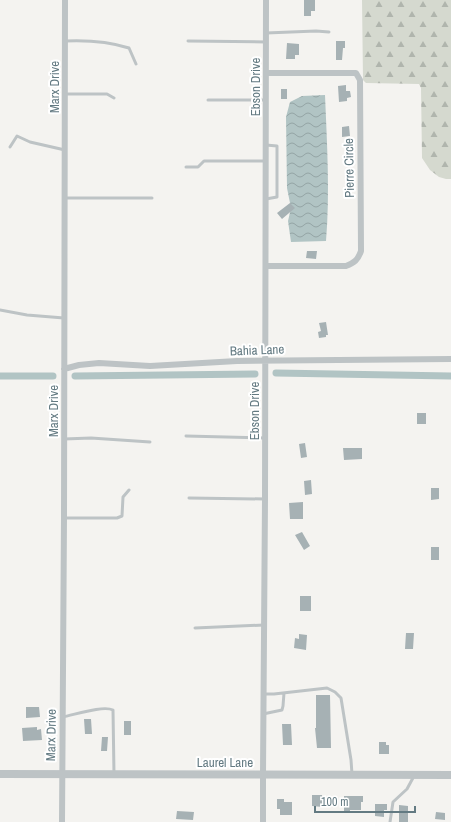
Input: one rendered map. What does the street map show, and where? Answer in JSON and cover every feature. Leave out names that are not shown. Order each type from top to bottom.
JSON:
[{"type":"street","name":"Marx Drive","points":[[62,822],[65,0]]},
{"type":"street","name":"Ebson Drive","points":[[264,822],[263,694],[266,360],[266,0]]},
{"type":"street","name":"Pierre Circle","points":[[266,73],[356,73],[360,80],[361,251],[353,264],[346,266],[266,266]]},
{"type":"street","name":"Bahia Lane","points":[[64,369],[79,365],[99,363],[150,366],[266,360],[451,359]]},
{"type":"street","name":"Laurel Lane","points":[[0,774],[451,775]]},
{"type":"lane","points":[[266,33],[316,31],[329,32]]},
{"type":"lane","points":[[65,41],[89,40],[114,43],[129,48],[136,64]]},
{"type":"lane","points":[[188,41],[266,42]]},
{"type":"lane","points":[[65,94],[107,94],[114,98]]},
{"type":"lane","points":[[208,100],[266,100]]},
{"type":"lane","points":[[10,146],[17,136],[30,142],[65,150]]},
{"type":"lane","points":[[266,145],[277,146],[276,197],[266,199]]},
{"type":"lane","points":[[186,166],[198,167],[204,161],[266,161]]},
{"type":"lane","points":[[65,198],[152,198]]},
{"type":"lane","points":[[0,310],[27,315],[64,318]]},
{"type":"lane","points":[[186,436],[265,438]]},
{"type":"lane","points":[[64,439],[91,438],[150,442]]},
{"type":"lane","points":[[64,518],[117,518],[122,516],[123,497],[129,490]]},
{"type":"lane","points":[[189,498],[265,499]]},
{"type":"lane","points":[[195,628],[264,625]]},
{"type":"lane","points":[[263,694],[327,688],[335,692],[341,698],[352,774]]},
{"type":"lane","points":[[263,714],[282,710],[284,693]]},
{"type":"lane","points":[[62,717],[100,709],[111,708],[113,710],[114,774]]},
{"type":"lane","points":[[390,822],[393,802],[407,789],[414,775]]},
{"type":"green space","points":[[362,0],[451,0],[451,179],[439,177],[430,170],[422,158],[421,88],[419,84],[366,83],[363,80]]},
{"type":"water","points":[[325,95],[328,187],[326,241],[291,242],[288,221],[291,208],[287,188],[286,117],[290,102],[302,96]]},
{"type":"building","points":[[304,0],[315,0],[315,11],[311,11],[311,16],[304,16]]},
{"type":"building","points":[[336,41],[345,41],[342,60],[336,60]]},
{"type":"building","points":[[287,43],[299,44],[299,55],[295,55],[295,59],[286,59]]},
{"type":"building","points":[[346,85],[346,91],[350,91],[351,97],[347,98],[347,101],[339,102],[338,86]]},
{"type":"building","points":[[281,89],[287,89],[287,99],[281,99]]},
{"type":"building","points":[[349,126],[350,136],[342,137],[342,127]]},
{"type":"building","points":[[290,203],[295,208],[282,219],[277,213]]},
{"type":"building","points":[[307,251],[317,251],[316,259],[306,258]]},
{"type":"building","points":[[326,322],[328,335],[326,335],[326,337],[319,338],[318,332],[321,331],[319,323]]},
{"type":"building","points":[[417,413],[426,413],[426,424],[417,424]]},
{"type":"building","points":[[305,443],[307,457],[301,458],[299,444]]},
{"type":"building","points":[[343,448],[362,448],[362,459],[344,460]]},
{"type":"building","points":[[311,480],[312,494],[305,495],[304,481]]},
{"type":"building","points":[[431,488],[439,488],[439,499],[431,500]]},
{"type":"building","points":[[303,502],[303,519],[290,519],[289,503]]},
{"type":"building","points":[[302,532],[310,546],[304,550],[295,535]]},
{"type":"building","points":[[431,547],[439,547],[439,560],[431,560]]},
{"type":"building","points":[[300,596],[311,596],[311,611],[300,611]]},
{"type":"building","points":[[406,633],[414,633],[413,649],[405,649]]},
{"type":"building","points":[[299,634],[307,635],[306,650],[294,648],[295,638],[299,639]]},
{"type":"building","points":[[316,695],[330,695],[331,748],[317,748],[315,728]]},
{"type":"building","points":[[26,707],[39,707],[40,717],[26,718]]},
{"type":"building","points":[[84,719],[91,719],[92,734],[85,734]]},
{"type":"building","points":[[124,721],[131,721],[131,735],[124,735]]},
{"type":"building","points":[[282,724],[291,724],[292,745],[283,745]]},
{"type":"building","points":[[37,727],[37,730],[41,729],[42,740],[23,741],[22,728]]},
{"type":"building","points":[[102,737],[108,737],[107,751],[101,751]]},
{"type":"building","points":[[379,742],[386,742],[386,745],[389,745],[389,754],[379,754]]},
{"type":"building","points":[[312,795],[322,795],[323,807],[312,806]]},
{"type":"building","points":[[344,796],[363,796],[361,810],[350,810],[350,813],[344,813]]},
{"type":"building","points":[[277,799],[284,799],[284,802],[292,802],[292,815],[280,815],[280,809],[277,809]]},
{"type":"building","points":[[375,804],[387,804],[387,810],[384,810],[384,817],[375,816]]},
{"type":"building","points":[[399,805],[408,806],[408,822],[399,822]]},
{"type":"building","points":[[177,811],[194,812],[193,820],[176,819]]},
{"type":"building","points":[[436,812],[445,813],[445,820],[435,819]]},
{"type":"waterway","points":[[276,373],[451,376]]},
{"type":"waterway","points":[[75,376],[255,374]]},
{"type":"waterway","points":[[0,376],[53,376]]}]
